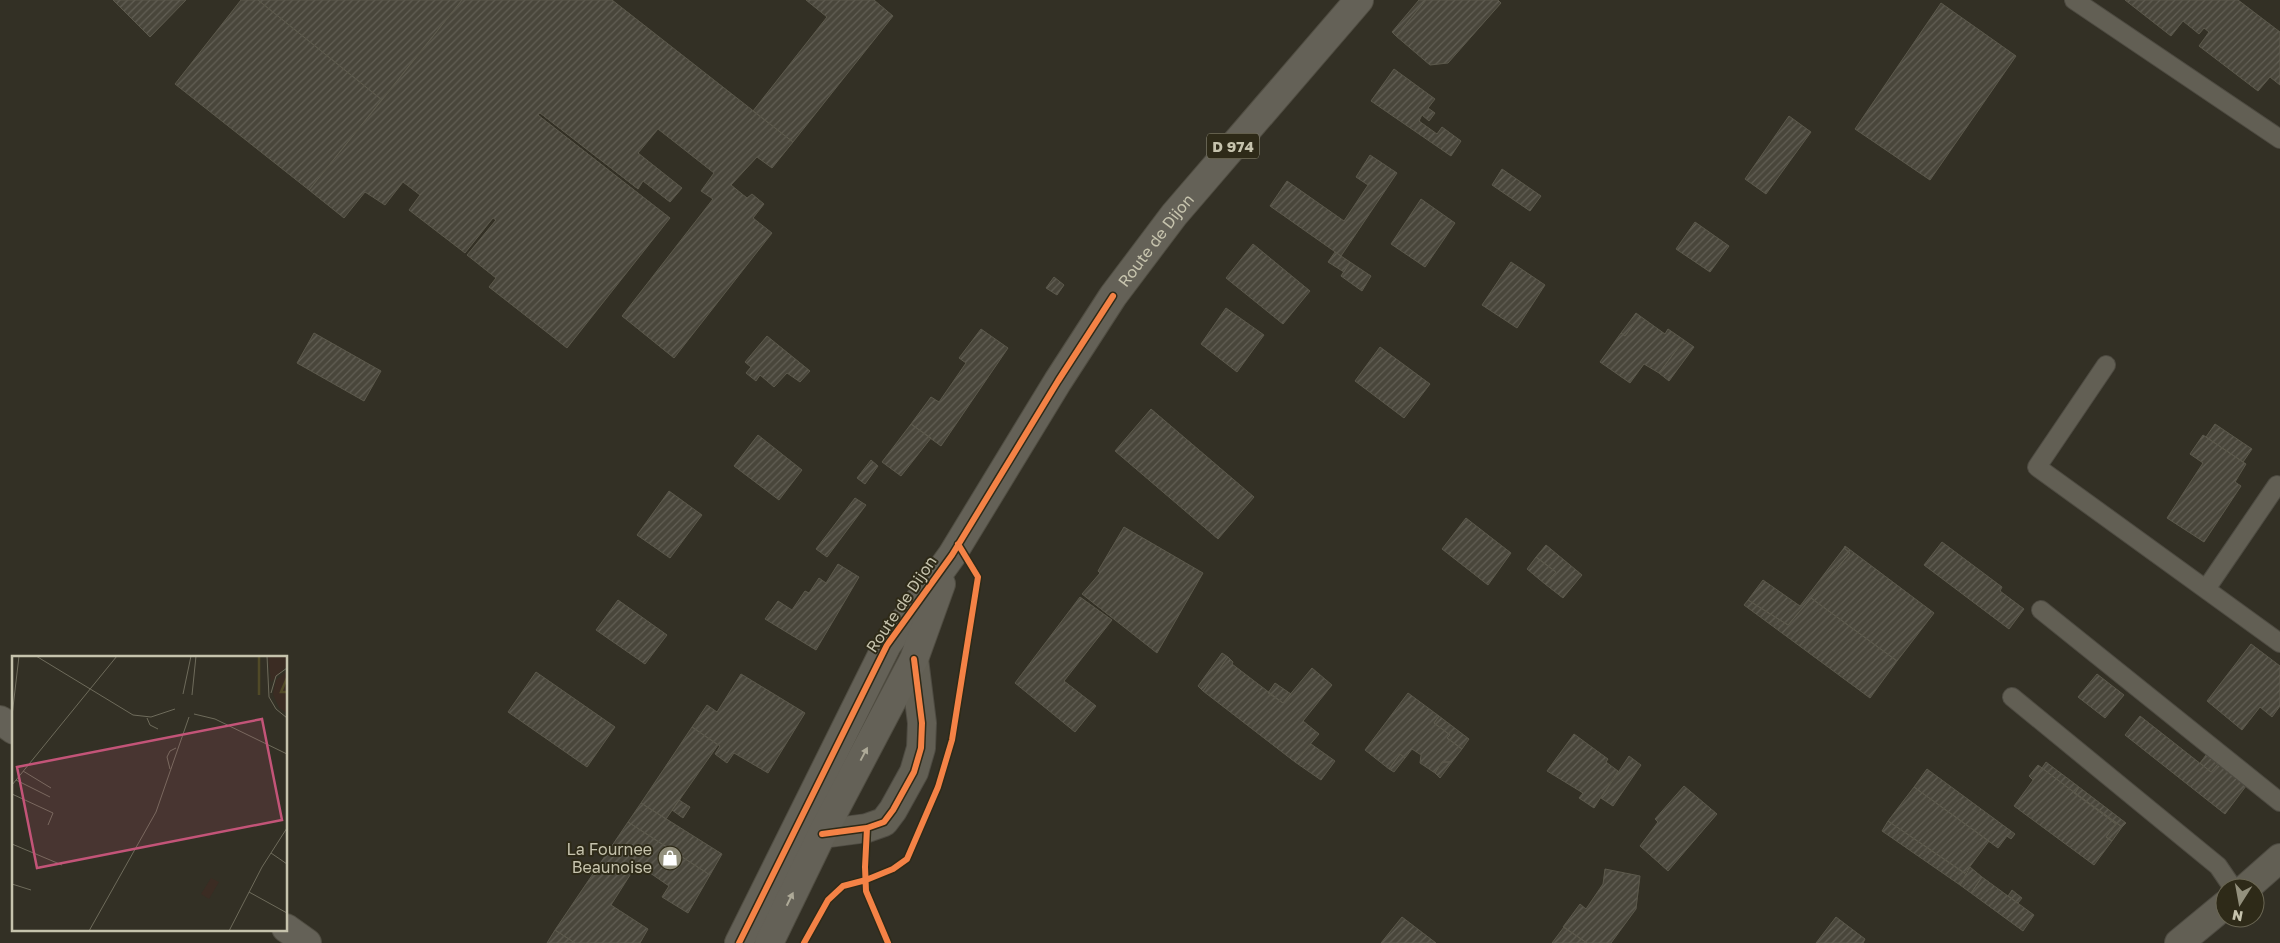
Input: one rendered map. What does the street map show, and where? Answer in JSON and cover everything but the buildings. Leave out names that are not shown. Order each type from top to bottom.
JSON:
[{"type":"main road","name":"Route de Dijon","points":[[739,943],[886,645],[952,555],[1058,381],[1113,296],[1174,215],[1358,0]]},
{"type":"main road","name":"Route de Dijon","points":[[769,943],[822,834],[914,659],[952,555]]},
{"type":"main road","points":[[0,720],[12,729]]},
{"type":"main road","points":[[288,929],[307,943]]},
{"type":"street","points":[[822,834],[867,828],[884,822],[914,772],[921,748],[922,723],[914,659]]},
{"type":"street","points":[[2257,878],[2280,858]]},
{"type":"street","points":[[2179,943],[2215,913]]},
{"type":"lane","points":[[2074,0],[2280,139]]},
{"type":"lane","points":[[2106,364],[2037,468],[2280,642]]},
{"type":"lane","points":[[2206,589],[2276,486]]},
{"type":"lane","points":[[2041,610],[2280,802]]},
{"type":"lane","points":[[2012,697],[2218,866],[2226,878]]},
{"type":"cycle path","points":[[739,943],[887,645],[952,555],[1058,381],[1113,296]]},
{"type":"cycle path","points":[[804,943],[828,900],[843,886],[866,880],[893,869],[907,859],[938,787],[952,740],[978,577],[958,544]]},
{"type":"cycle path","points":[[822,834],[867,828],[884,822],[893,810],[914,772],[921,748],[922,723],[914,659]]},
{"type":"cycle path","points":[[867,828],[866,891],[888,943]]},
{"type":"place","name":"La Fournee Beaunoise","points":[[670,858]]}]
